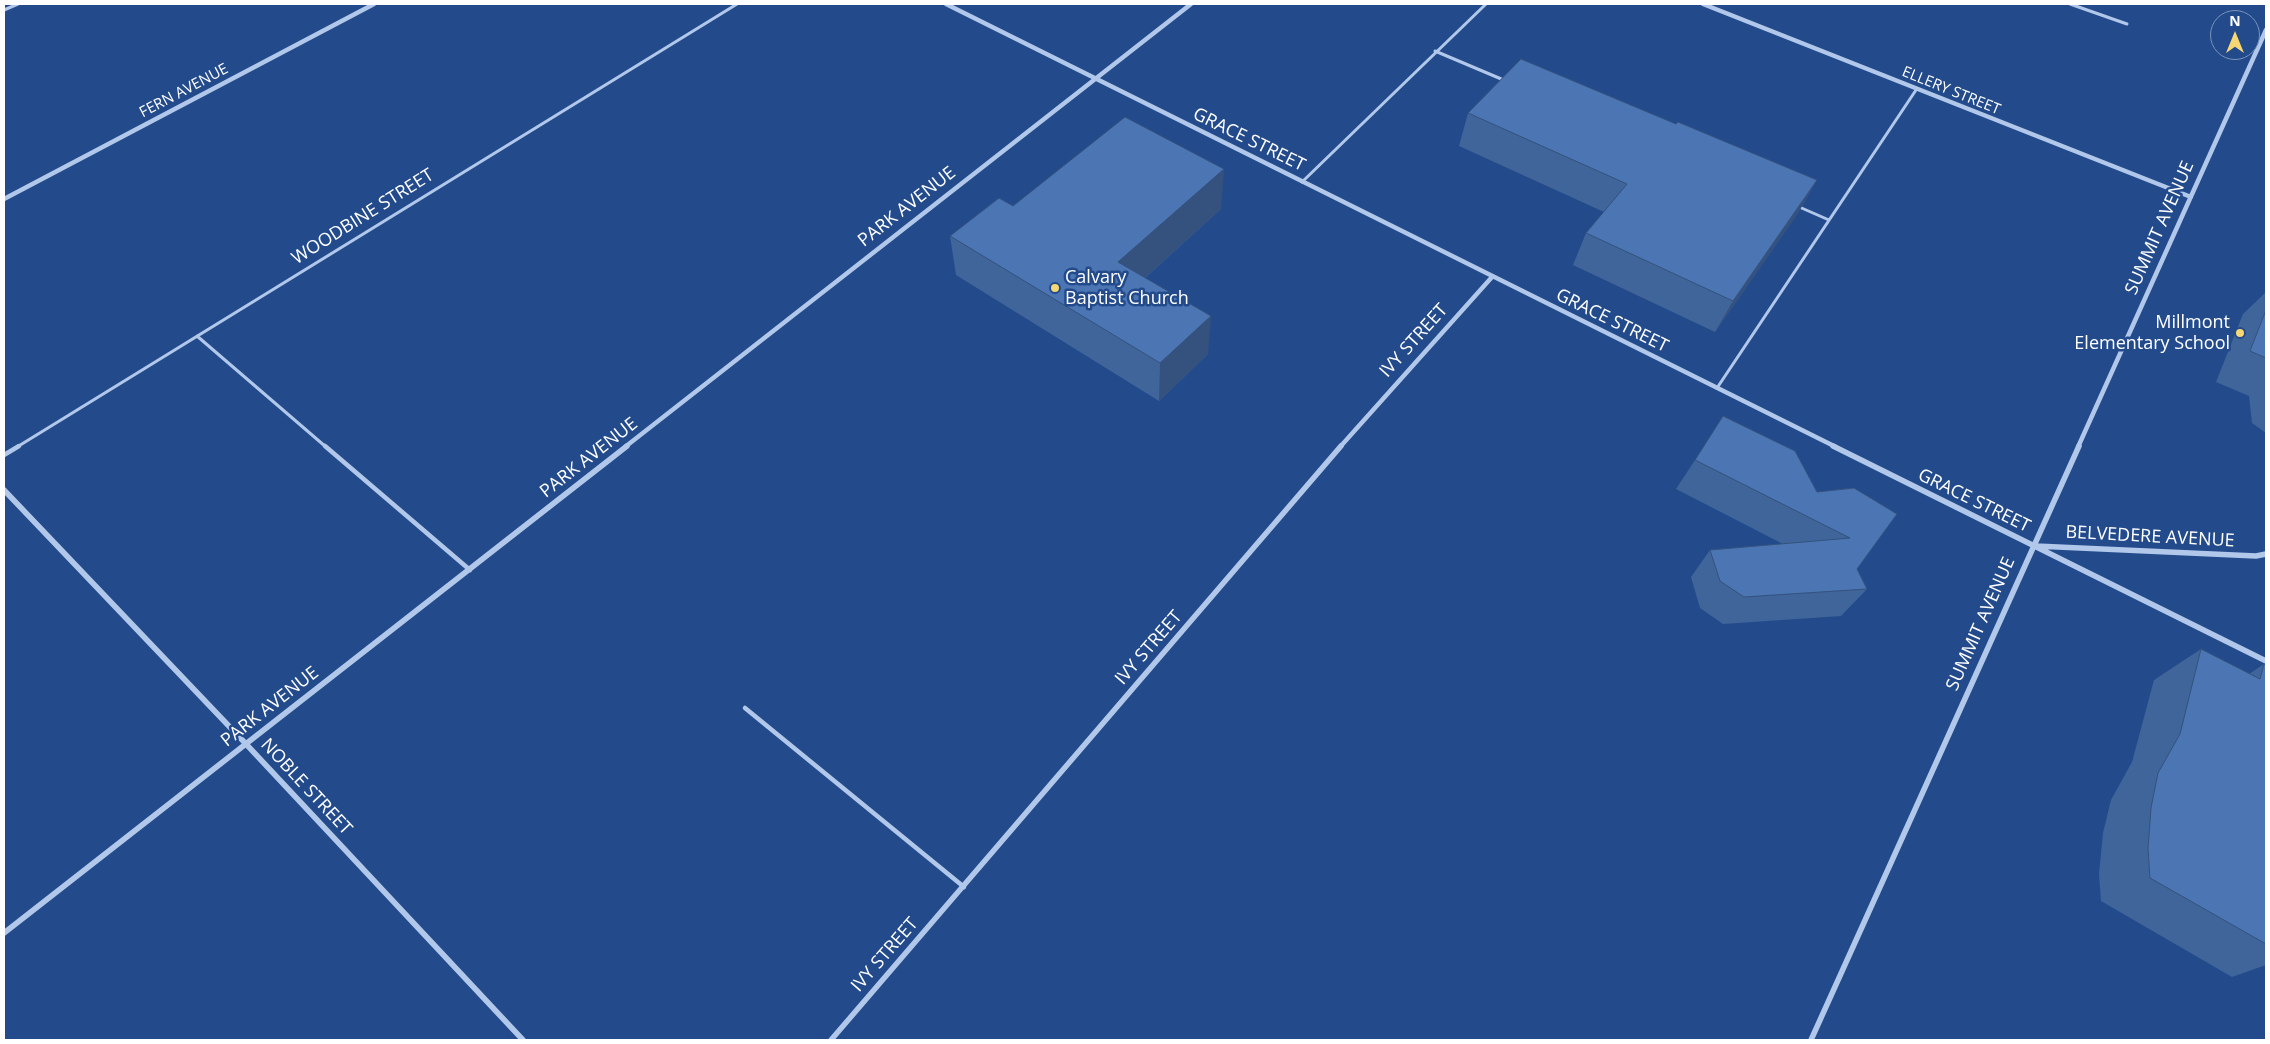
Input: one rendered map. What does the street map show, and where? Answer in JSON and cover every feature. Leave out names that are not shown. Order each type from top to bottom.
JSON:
[{"type":"street","name":"FERN AVENUE","points":[[4,199],[374,4]]},
{"type":"street","name":"GRACE STREET","points":[[946,4],[2266,661]]},
{"type":"street","name":"PARK AVENUE","points":[[4,933],[1191,4]]},
{"type":"street","name":"ELLERY STREET","points":[[1703,4],[1916,90],[2191,197]]},
{"type":"street","name":"SUMMIT AVENUE","points":[[1811,1040],[2266,30]]},
{"type":"street","name":"IVY STREET","points":[[831,1040],[1342,445],[1492,277]]},
{"type":"street","name":"NOBLE STREET","points":[[4,490],[524,1040]]},
{"type":"street","name":"BELVEDERE AVENUE","points":[[2033,545],[2256,556],[2266,554]]},
{"type":"lane","points":[[4,10],[18,4]]},
{"type":"lane","name":"WOODBINE STREET","points":[[4,455],[738,4]]},
{"type":"lane","points":[[1302,182],[1435,51],[1486,4]]},
{"type":"lane","points":[[2070,4],[2127,24]]},
{"type":"lane","points":[[1435,51],[1508,82]]},
{"type":"lane","points":[[1717,388],[1916,90]]},
{"type":"lane","points":[[1793,205],[1829,220]]},
{"type":"lane","points":[[197,336],[470,570]]},
{"type":"lane","points":[[746,708],[964,887]]},
{"type":"building","points":[[1521,59],[1676,124],[1678,122],[1817,180],[1733,301],[1586,233],[1627,184],[1468,113]]},
{"type":"building","points":[[1125,117],[1224,169],[1118,262],[1211,316],[1160,363],[950,236],[999,198],[1013,206]]},
{"type":"building","points":[[2266,310],[2266,358],[2250,351]]},
{"type":"building","points":[[1723,416],[1795,451],[1817,492],[1854,488],[1897,514],[1857,569],[1867,589],[1744,597],[1720,581],[1710,550],[1850,538],[1695,460]]},
{"type":"building","points":[[2201,649],[2260,679],[2264,664],[2266,665],[2266,944],[2150,878],[2148,849],[2151,808],[2158,773],[2180,734]]},
{"type":"place","name":"Calvary Baptist Church","points":[[1055,288]]},
{"type":"place","name":"Millmont Elementary School","points":[[2240,333]]}]
